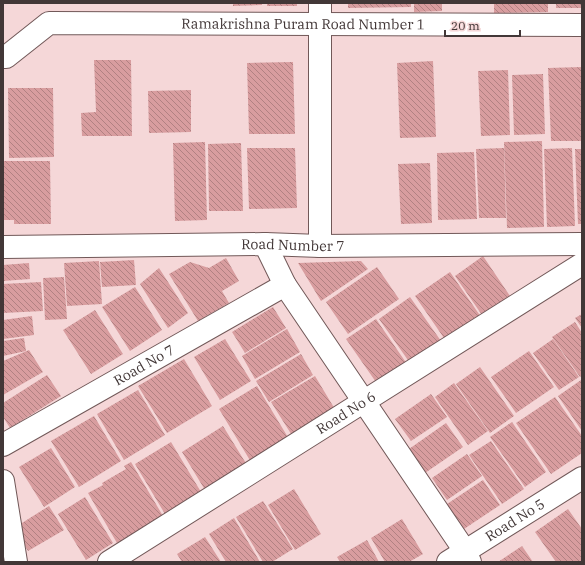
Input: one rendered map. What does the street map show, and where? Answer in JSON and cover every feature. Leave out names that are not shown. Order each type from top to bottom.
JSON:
[{"type":"street","name":"Ramakrishna Puram Road Number 1","points":[[3,57],[6,57],[49,23],[320,13],[582,24]]},
{"type":"street","points":[[320,13],[320,246]]},
{"type":"street","points":[[265,244],[285,285],[364,401],[461,558]]},
{"type":"street","name":"Road Number 7","points":[[3,247],[265,244],[320,246],[582,244]]},
{"type":"street","name":"Road No 6","points":[[109,562],[582,264]]},
{"type":"street","name":"Road No 7","points":[[3,445],[285,285]]},
{"type":"street","name":"Road No 5","points":[[461,558],[582,478]]},
{"type":"street","points":[[3,481],[16,562]]},
{"type":"building","points":[[233,3],[262,3],[262,5],[233,6]]},
{"type":"building","points":[[267,3],[297,3],[297,6],[267,6]]},
{"type":"building","points":[[348,3],[411,3],[411,7],[348,8]]},
{"type":"building","points":[[414,3],[442,3],[442,11],[414,12]]},
{"type":"building","points":[[494,3],[548,3],[548,12],[494,13]]},
{"type":"building","points":[[556,3],[582,3],[582,8],[556,8]]},
{"type":"building","points":[[94,60],[131,60],[132,136],[82,136],[81,113],[96,112]]},
{"type":"building","points":[[433,61],[436,137],[400,138],[397,63]]},
{"type":"building","points":[[293,62],[295,134],[249,134],[247,63]]},
{"type":"building","points":[[582,67],[582,141],[551,141],[548,68]]},
{"type":"building","points":[[508,70],[510,135],[481,136],[478,71]]},
{"type":"building","points":[[543,74],[545,134],[514,135],[512,75]]},
{"type":"building","points":[[8,88],[53,88],[54,157],[9,158]]},
{"type":"building","points":[[191,90],[191,132],[149,133],[148,91]]},
{"type":"building","points":[[542,141],[544,227],[507,228],[504,142]]},
{"type":"building","points":[[205,142],[207,220],[175,221],[173,143]]},
{"type":"building","points":[[241,143],[243,211],[209,211],[208,144]]},
{"type":"building","points":[[247,148],[295,148],[297,208],[249,209]]},
{"type":"building","points":[[504,148],[506,218],[479,218],[476,149]]},
{"type":"building","points":[[572,148],[575,226],[547,227],[544,149]]},
{"type":"building","points":[[575,149],[582,149],[582,224],[578,224]]},
{"type":"building","points":[[474,152],[477,219],[438,220],[437,153]]},
{"type":"building","points":[[3,161],[50,161],[51,224],[14,224],[14,220],[3,220]]},
{"type":"building","points":[[430,163],[432,223],[401,224],[398,164]]},
{"type":"building","points":[[483,256],[510,296],[482,315],[455,276]]},
{"type":"building","points":[[226,258],[239,281],[222,291],[229,303],[198,321],[169,274],[190,262],[209,268]]},
{"type":"building","points":[[134,260],[136,285],[102,287],[100,262]]},
{"type":"building","points":[[99,261],[102,304],[67,306],[64,263]]},
{"type":"building","points":[[361,261],[368,269],[321,301],[298,263]]},
{"type":"building","points":[[29,263],[30,279],[3,281],[3,265]]},
{"type":"building","points":[[377,267],[399,299],[348,334],[326,302]]},
{"type":"building","points":[[159,268],[188,313],[168,328],[140,284]]},
{"type":"building","points":[[450,272],[481,317],[446,341],[415,296]]},
{"type":"building","points":[[64,277],[67,319],[45,320],[43,278]]},
{"type":"building","points":[[41,282],[43,311],[3,313],[3,284]]},
{"type":"building","points":[[135,287],[162,330],[130,351],[102,307]]},
{"type":"building","points":[[410,297],[441,341],[410,363],[379,319]]},
{"type":"building","points":[[273,307],[286,328],[245,353],[232,332]]},
{"type":"building","points":[[95,310],[123,354],[91,374],[63,330]]},
{"type":"building","points":[[582,314],[582,328],[575,318]]},
{"type":"building","points":[[32,316],[34,335],[3,339],[3,320]]},
{"type":"building","points":[[376,319],[407,364],[378,385],[346,339]]},
{"type":"building","points":[[575,322],[582,333],[582,375],[580,377],[552,337]]},
{"type":"building","points":[[287,329],[300,352],[255,379],[242,356]]},
{"type":"building","points":[[24,338],[26,351],[3,356],[3,341]]},
{"type":"building","points":[[225,339],[251,381],[220,400],[194,357]]},
{"type":"building","points":[[553,339],[579,377],[559,390],[533,353]]},
{"type":"building","points":[[29,350],[43,372],[3,395],[3,361]]},
{"type":"building","points":[[529,351],[554,387],[516,413],[491,377]]},
{"type":"building","points":[[301,354],[313,375],[269,402],[256,381]]},
{"type":"building","points":[[184,359],[212,406],[167,433],[138,386]]},
{"type":"building","points":[[480,367],[514,416],[490,433],[456,384]]},
{"type":"building","points":[[47,375],[61,396],[10,428],[3,417],[3,403]]},
{"type":"building","points":[[315,376],[336,411],[293,437],[271,402]]},
{"type":"building","points":[[581,380],[582,382],[582,431],[558,396]]},
{"type":"building","points":[[454,383],[488,431],[468,445],[435,397]]},
{"type":"building","points":[[257,386],[289,439],[251,462],[219,409]]},
{"type":"building","points":[[138,390],[165,435],[124,460],[97,414]]},
{"type":"building","points":[[431,394],[447,417],[411,441],[395,419]]},
{"type":"building","points":[[555,397],[582,436],[582,453],[551,474],[516,423]]},
{"type":"building","points":[[94,416],[121,461],[79,487],[51,441]]},
{"type":"building","points":[[512,422],[546,472],[525,487],[490,437]]},
{"type":"building","points":[[446,423],[463,447],[425,473],[409,449]]},
{"type":"building","points":[[223,426],[247,465],[205,490],[182,452]]},
{"type":"building","points":[[491,441],[524,489],[502,504],[469,455]]},
{"type":"building","points":[[171,442],[201,492],[165,514],[135,464]]},
{"type":"building","points":[[51,448],[75,487],[44,507],[19,467]]},
{"type":"building","points":[[467,454],[482,476],[447,500],[432,478]]},
{"type":"building","points":[[131,462],[163,516],[117,543],[88,493],[103,485],[102,483],[126,469],[124,466]]},
{"type":"building","points":[[483,480],[500,505],[464,529],[447,504]]},
{"type":"building","points":[[294,489],[321,534],[295,550],[268,505]]},
{"type":"building","points":[[85,497],[113,543],[86,560],[58,514]]},
{"type":"building","points":[[263,501],[293,549],[272,562],[263,562],[236,517]]},
{"type":"building","points":[[49,506],[64,530],[28,551],[14,528]]},
{"type":"building","points":[[568,509],[582,529],[582,562],[556,562],[535,532]]},
{"type":"building","points":[[234,518],[260,562],[226,562],[209,534]]},
{"type":"building","points":[[402,519],[423,554],[409,562],[385,562],[371,538]]},
{"type":"building","points":[[205,537],[221,562],[182,562],[177,554]]},
{"type":"building","points":[[367,540],[379,562],[340,562],[337,557]]},
{"type":"building","points":[[522,546],[533,562],[498,562]]}]
